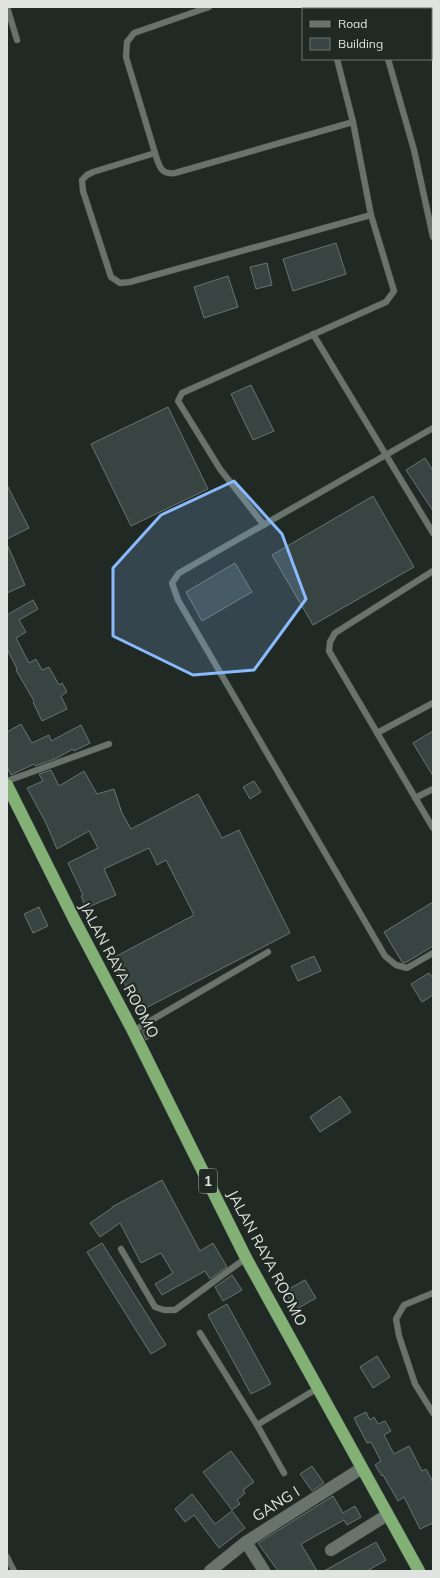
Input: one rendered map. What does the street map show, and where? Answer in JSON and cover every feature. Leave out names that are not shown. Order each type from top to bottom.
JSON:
[{"type":"highway","name":"JALAN RAYA ROOMO","points":[[7,785],[75,921],[133,1031],[246,1258],[419,1571]]},
{"type":"street","name":"GANG I","points":[[210,1571],[246,1542],[362,1468]]},
{"type":"street","points":[[331,1550],[387,1515]]},
{"type":"street","points":[[246,1542],[264,1571]]},
{"type":"lane","points":[[7,7],[17,40]]},
{"type":"lane","points":[[209,7],[134,33],[126,42],[126,57],[159,167],[163,172],[168,174],[175,173],[353,122]]},
{"type":"lane","points":[[264,525],[220,469],[178,401],[182,393],[386,302],[394,291],[371,215],[353,122],[337,60]]},
{"type":"lane","points":[[388,60],[414,150],[433,237]]},
{"type":"lane","points":[[155,153],[93,172],[82,180],[83,191],[111,277],[120,283],[130,282],[371,215]]},
{"type":"lane","points":[[313,334],[433,533]]},
{"type":"lane","points":[[433,428],[179,573],[172,583],[178,600],[385,956],[396,965],[407,968],[433,953]]},
{"type":"lane","points":[[433,571],[335,633],[330,642],[329,651],[433,828]]},
{"type":"lane","points":[[377,733],[433,703]]},
{"type":"lane","points":[[7,781],[109,744]]},
{"type":"lane","points":[[415,798],[433,789]]},
{"type":"lane","points":[[133,1031],[268,952]]},
{"type":"lane","points":[[121,1249],[155,1307],[164,1310],[175,1310],[246,1258]]},
{"type":"lane","points":[[433,1293],[404,1305],[396,1319],[399,1336],[415,1384],[433,1413]]},
{"type":"lane","points":[[200,1333],[257,1425],[284,1473]]},
{"type":"lane","points":[[257,1425],[318,1388]]},
{"type":"lane","points":[[7,1557],[14,1571]]},
{"type":"highlighted area","points":[[234,481],[282,534],[306,599],[254,670],[193,675],[113,636],[113,568],[161,515]]},
{"type":"building","points":[[336,243],[346,274],[293,291],[283,259]]},
{"type":"building","points":[[267,263],[272,285],[256,289],[250,267]]},
{"type":"building","points":[[228,276],[238,307],[204,318],[194,287]]},
{"type":"building","points":[[251,385],[274,431],[253,440],[231,394]]},
{"type":"building","points":[[168,407],[208,489],[131,526],[91,444]]},
{"type":"building","points":[[425,458],[433,471],[433,511],[406,470]]},
{"type":"building","points":[[7,485],[29,528],[7,539]]},
{"type":"building","points":[[373,496],[414,567],[313,625],[272,555]]},
{"type":"building","points":[[7,544],[25,585],[7,593]]},
{"type":"building","points":[[235,563],[252,592],[202,621],[186,592]]},
{"type":"building","points":[[33,600],[38,609],[19,620],[26,632],[16,638],[29,663],[36,659],[42,670],[49,667],[59,685],[62,683],[67,692],[61,696],[67,709],[42,721],[33,702],[34,701],[16,670],[17,669],[7,649],[7,615]]},
{"type":"building","points":[[21,724],[32,743],[49,735],[51,741],[81,725],[90,743],[74,751],[73,749],[55,759],[35,766],[34,764],[11,775],[7,767],[7,732]]},
{"type":"building","points":[[433,731],[433,776],[413,743]]},
{"type":"building","points":[[51,770],[59,786],[84,771],[97,794],[114,789],[122,813],[131,829],[198,794],[222,838],[239,830],[290,933],[140,1011],[111,959],[194,915],[166,860],[157,865],[149,848],[104,869],[116,895],[86,908],[81,896],[83,895],[68,863],[98,848],[89,831],[57,849],[46,823],[27,788],[43,781],[39,774]]},
{"type":"building","points":[[254,781],[261,792],[250,799],[243,787]]},
{"type":"building","points":[[433,902],[433,946],[405,963],[402,962],[384,932]]},
{"type":"building","points":[[39,907],[48,926],[33,933],[24,914]]},
{"type":"building","points":[[314,956],[321,971],[298,981],[291,966]]},
{"type":"building","points":[[429,973],[433,978],[433,995],[422,1002],[411,984]]},
{"type":"building","points":[[148,1028],[153,1036],[146,1040],[142,1031]]},
{"type":"building","points":[[340,1096],[351,1112],[320,1132],[310,1117]]},
{"type":"building","points":[[162,1180],[200,1251],[213,1243],[227,1267],[210,1279],[205,1271],[162,1295],[155,1284],[173,1273],[161,1253],[141,1263],[120,1223],[100,1237],[90,1223],[112,1207]]},
{"type":"building","points":[[102,1243],[166,1345],[151,1354],[87,1252]]},
{"type":"building","points":[[232,1275],[242,1290],[223,1301],[215,1287]]},
{"type":"building","points":[[305,1280],[316,1298],[295,1310],[285,1291]]},
{"type":"building","points":[[227,1304],[271,1384],[251,1394],[208,1315]]},
{"type":"building","points":[[377,1356],[390,1377],[373,1388],[360,1367]]},
{"type":"building","points":[[366,1412],[370,1420],[374,1417],[378,1424],[385,1421],[391,1431],[384,1435],[394,1454],[409,1446],[422,1471],[426,1469],[433,1482],[433,1523],[420,1529],[404,1497],[398,1501],[383,1475],[382,1476],[375,1465],[381,1461],[371,1442],[367,1443],[354,1418]]},
{"type":"building","points":[[231,1451],[254,1482],[243,1490],[245,1493],[237,1500],[240,1504],[232,1510],[203,1472]]},
{"type":"building","points":[[312,1466],[324,1483],[312,1491],[300,1474]]},
{"type":"building","points":[[192,1494],[215,1524],[232,1511],[245,1528],[219,1548],[194,1515],[185,1522],[175,1509]]},
{"type":"building","points":[[333,1496],[343,1513],[355,1506],[361,1517],[347,1525],[344,1520],[301,1544],[317,1571],[278,1571],[258,1543]]},
{"type":"building","points":[[376,1542],[386,1560],[367,1571],[324,1571]]}]
